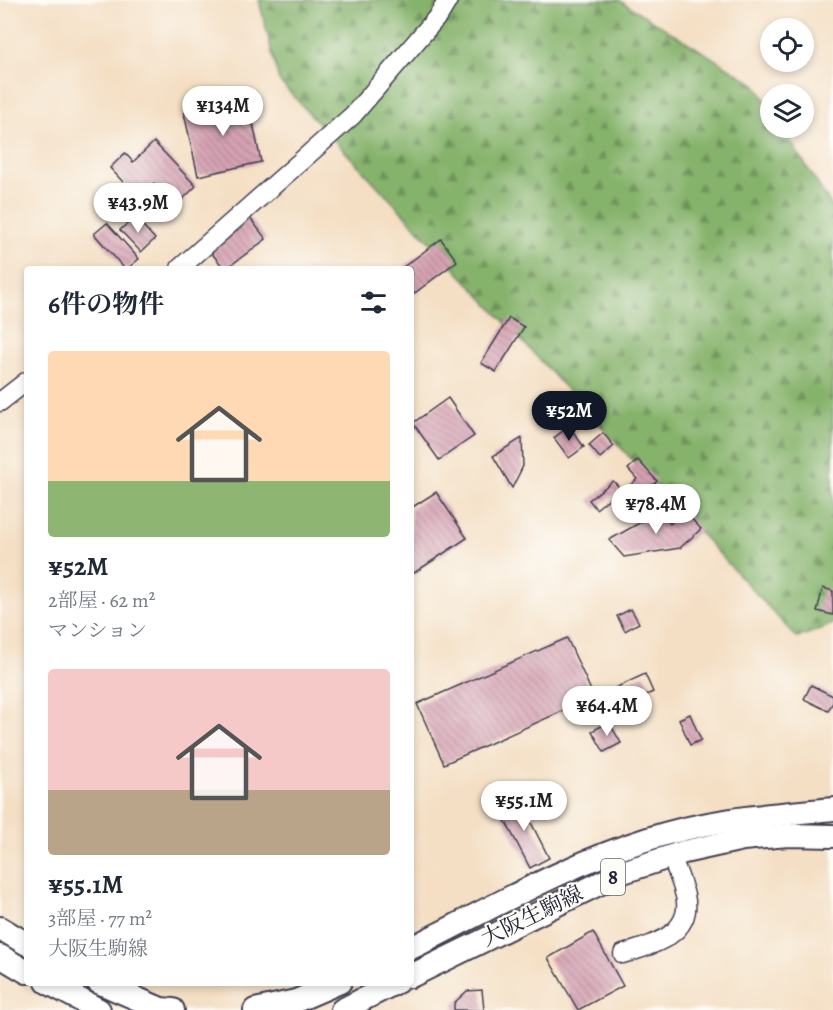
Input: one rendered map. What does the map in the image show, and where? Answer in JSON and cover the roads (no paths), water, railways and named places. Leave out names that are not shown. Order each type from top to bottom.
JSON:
[{"type":"main road","name":"大阪生駒線","points":[[414,946],[567,870],[648,838],[721,820],[833,809]]},
{"type":"main road","name":"大阪生駒線","points":[[414,975],[623,872],[672,856],[743,840],[788,836],[833,836]]},
{"type":"main road","points":[[0,928],[24,942]]},
{"type":"main road","points":[[0,956],[24,970]]},
{"type":"main road","points":[[54,986],[99,1010]]},
{"type":"main road","points":[[107,986],[161,1009],[173,1010]]},
{"type":"main road","points":[[255,1010],[296,1001],[331,986]]},
{"type":"main road","points":[[342,1010],[389,986]]},
{"type":"street","points":[[182,266],[352,115],[439,15],[448,0]]},
{"type":"street","points":[[0,402],[24,383]]},
{"type":"street","points":[[623,954],[662,940],[678,928],[684,917],[686,903],[672,856]]}]
